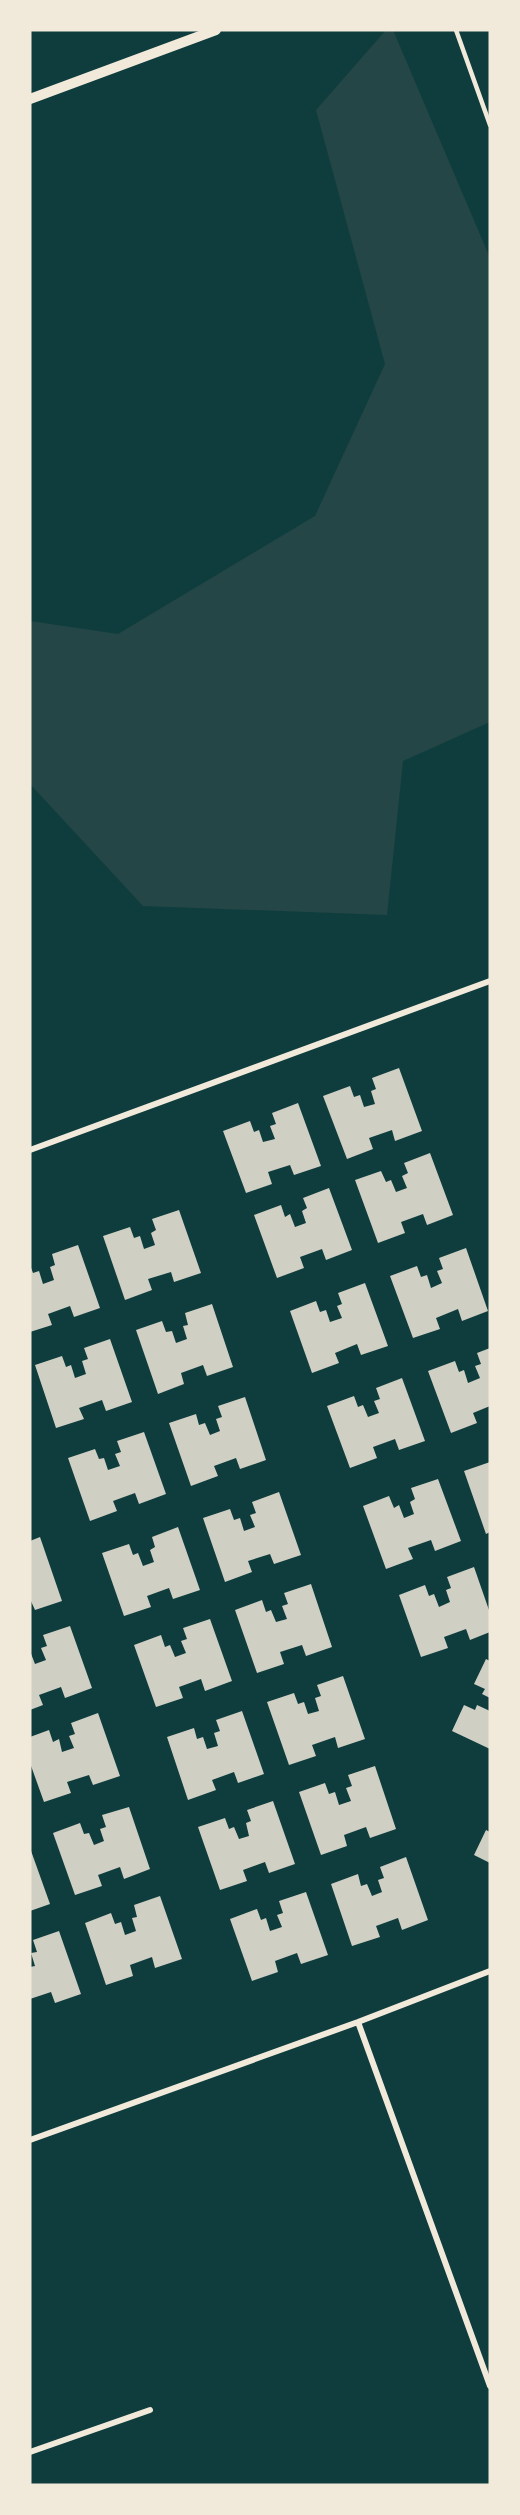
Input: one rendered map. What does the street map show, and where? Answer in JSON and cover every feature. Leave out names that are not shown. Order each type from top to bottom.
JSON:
[{"type":"street","points":[[30,99],[216,30]]},
{"type":"street","points":[[30,1150],[490,981]]},
{"type":"street","points":[[30,2140],[358,2022],[490,1971]]},
{"type":"street","points":[[358,2022],[490,2386]]},
{"type":"street","points":[[30,2452],[150,2409]]},
{"type":"lane","points":[[456,30],[490,125]]},
{"type":"shaded area","points":[[386,30],[393,30],[490,258],[490,722],[403,761],[387,915],[143,906],[30,784],[30,621],[118,634],[315,516],[385,364],[316,110]]},
{"type":"building","points":[[399,1068],[422,1131],[395,1141],[392,1130],[369,1138],[373,1149],[347,1159],[323,1096],[350,1086],[354,1097],[360,1095],[364,1107],[375,1104],[371,1091],[376,1089],[372,1078]]},
{"type":"building","points":[[298,1103],[321,1166],[294,1175],[290,1165],[268,1172],[272,1184],[246,1193],[223,1131],[250,1121],[254,1132],[259,1130],[263,1142],[275,1139],[270,1126],[276,1124],[272,1113]]},
{"type":"building","points":[[430,1153],[453,1215],[427,1225],[423,1214],[401,1222],[405,1233],[378,1243],[355,1180],[381,1171],[386,1182],[391,1180],[396,1192],[407,1188],[402,1176],[408,1173],[404,1163]]},
{"type":"building","points":[[329,1188],[352,1250],[326,1260],[322,1249],[300,1257],[304,1268],[277,1278],[254,1215],[281,1205],[285,1217],[290,1214],[295,1227],[306,1223],[302,1211],[307,1208],[303,1198]]},
{"type":"building","points":[[179,1210],[201,1273],[174,1282],[171,1272],[148,1279],[152,1290],[125,1300],[103,1236],[130,1227],[134,1238],[140,1236],[144,1249],[155,1245],[151,1233],[156,1230],[152,1219]]},
{"type":"building","points":[[78,1245],[100,1308],[74,1317],[70,1306],[48,1314],[52,1325],[30,1332],[30,1265],[33,1273],[39,1271],[43,1284],[54,1280],[50,1267],[55,1265],[52,1254]]},
{"type":"building","points":[[466,1248],[488,1311],[462,1321],[458,1309],[436,1318],[440,1329],[413,1338],[390,1276],[417,1266],[421,1277],[427,1275],[431,1288],[442,1283],[437,1271],[443,1269],[439,1258]]},
{"type":"building","points":[[365,1283],[388,1346],[361,1355],[357,1344],[335,1353],[339,1363],[312,1373],[290,1311],[316,1301],[320,1312],[326,1310],[330,1322],[342,1318],[337,1306],[342,1304],[338,1293]]},
{"type":"building","points":[[212,1304],[233,1367],[207,1376],[203,1365],[181,1373],[184,1384],[158,1394],[136,1330],[162,1321],[166,1332],[172,1331],[176,1343],[187,1339],[183,1326],[188,1325],[185,1313]]},
{"type":"building","points":[[110,1339],[132,1402],[106,1411],[102,1400],[79,1408],[84,1419],[56,1428],[35,1365],[62,1356],[66,1367],[71,1365],[75,1378],[86,1374],[82,1361],[88,1359],[84,1348]]},
{"type":"building","points":[[490,1348],[490,1406],[473,1413],[477,1423],[451,1433],[428,1371],[455,1361],[459,1372],[464,1370],[468,1383],[480,1378],[475,1366],[481,1364],[477,1353]]},
{"type":"building","points":[[402,1378],[425,1441],[399,1450],[395,1439],[373,1447],[377,1458],[350,1468],[327,1406],[354,1396],[358,1407],[363,1405],[368,1417],[379,1413],[374,1401],[380,1399],[376,1388]]},
{"type":"building","points":[[245,1397],[266,1460],[240,1469],[236,1458],[214,1466],[218,1476],[191,1486],[169,1423],[196,1414],[199,1425],[205,1423],[210,1435],[220,1431],[216,1419],[222,1417],[218,1406]]},
{"type":"building","points":[[144,1432],[166,1494],[139,1504],[135,1493],[113,1501],[117,1511],[90,1521],[68,1458],[95,1449],[99,1459],[104,1458],[108,1470],[120,1466],[115,1454],[121,1452],[117,1441]]},
{"type":"building","points":[[490,1462],[490,1532],[486,1534],[464,1471]]},
{"type":"building","points":[[438,1479],[461,1541],[435,1551],[431,1540],[408,1548],[413,1559],[386,1569],[363,1506],[389,1496],[394,1508],[399,1505],[404,1518],[414,1514],[410,1502],[415,1499],[411,1488]]},
{"type":"building","points":[[279,1492],[301,1555],[274,1564],[270,1554],[248,1561],[252,1572],[225,1582],[203,1518],[230,1509],[234,1520],[240,1518],[244,1531],[255,1527],[250,1515],[256,1513],[252,1502]]},
{"type":"building","points":[[178,1527],[200,1590],[173,1599],[169,1588],[147,1596],[151,1607],[124,1616],[102,1553],[129,1544],[133,1555],[138,1553],[143,1566],[154,1562],[150,1550],[155,1547],[152,1537]]},
{"type":"building","points":[[40,1537],[62,1601],[35,1610],[30,1599],[30,1541]]},
{"type":"building","points":[[474,1567],[490,1613],[490,1632],[470,1640],[466,1629],[444,1637],[448,1648],[421,1657],[399,1595],[425,1585],[429,1596],[434,1594],[439,1607],[450,1602],[446,1590],[451,1588],[447,1577]]},
{"type":"building","points":[[311,1584],[332,1647],[306,1656],[302,1645],[280,1652],[284,1664],[257,1673],[235,1610],[262,1600],[266,1612],[271,1610],[276,1622],[287,1619],[282,1606],[288,1604],[284,1593]]},
{"type":"building","points":[[210,1619],[232,1681],[205,1691],[201,1679],[179,1687],[183,1698],[156,1707],[134,1645],[161,1635],[165,1647],[170,1645],[175,1657],[186,1653],[181,1641],[187,1639],[183,1628]]},
{"type":"building","points":[[70,1626],[92,1688],[65,1698],[61,1687],[39,1695],[43,1705],[30,1710],[30,1651],[35,1664],[46,1660],[41,1648],[47,1646],[43,1635]]},
{"type":"building","points":[[486,1659],[490,1661],[490,1698],[482,1694],[485,1689],[474,1684]]},
{"type":"building","points":[[343,1676],[365,1739],[338,1748],[335,1737],[312,1745],[316,1756],[289,1765],[267,1702],[294,1693],[298,1704],[304,1702],[308,1714],[319,1711],[315,1698],[321,1696],[317,1685]]},
{"type":"building","points":[[464,1705],[475,1710],[477,1705],[490,1711],[490,1749],[452,1731]]},
{"type":"building","points":[[242,1711],[264,1774],[238,1783],[234,1772],[212,1780],[216,1790],[188,1800],[167,1737],[194,1728],[197,1739],[203,1737],[207,1749],[218,1746],[214,1733],[220,1731],[216,1720]]},
{"type":"building","points":[[98,1713],[120,1776],[93,1785],[89,1775],[67,1782],[71,1793],[44,1802],[30,1763],[30,1737],[49,1730],[53,1742],[59,1739],[62,1752],[74,1748],[69,1736],[75,1734],[71,1723]]},
{"type":"building","points":[[375,1766],[396,1829],[370,1838],[366,1827],[344,1835],[347,1846],[321,1855],[299,1792],[325,1783],[329,1794],[335,1792],[339,1805],[351,1801],[346,1788],[352,1786],[348,1775]]},
{"type":"building","points":[[273,1801],[295,1864],[269,1873],[265,1862],[243,1870],[247,1881],[220,1890],[198,1827],[225,1818],[229,1829],[234,1827],[239,1839],[249,1836],[246,1823],[251,1821],[247,1810]]},
{"type":"building","points":[[129,1807],[150,1869],[124,1879],[120,1867],[98,1875],[102,1886],[75,1895],[53,1833],[80,1823],[84,1834],[89,1833],[94,1845],[104,1841],[100,1829],[106,1827],[102,1815]]},
{"type":"building","points":[[486,1830],[490,1832],[490,1863],[474,1855]]},
{"type":"building","points":[[30,1848],[50,1904],[30,1911]]},
{"type":"building","points":[[406,1857],[428,1920],[402,1930],[398,1918],[376,1926],[380,1937],[352,1946],[331,1884],[358,1874],[361,1886],[367,1884],[372,1896],[382,1892],[378,1880],[384,1878],[380,1867]]},
{"type":"building","points":[[306,1892],[328,1955],[301,1964],[297,1953],[275,1961],[278,1972],[252,1981],[230,1919],[257,1909],[261,1920],[266,1918],[270,1931],[282,1927],[277,1915],[283,1913],[279,1901]]},
{"type":"building","points":[[160,1896],[182,1959],[155,1968],[152,1957],[130,1965],[133,1976],[106,1985],[85,1923],[111,1913],[115,1924],[121,1922],[125,1935],[136,1931],[132,1918],[137,1917],[134,1905]]},
{"type":"building","points":[[59,1931],[81,1994],[55,2003],[51,1992],[30,1999],[30,1967],[35,1966],[31,1953],[37,1952],[33,1940]]}]
